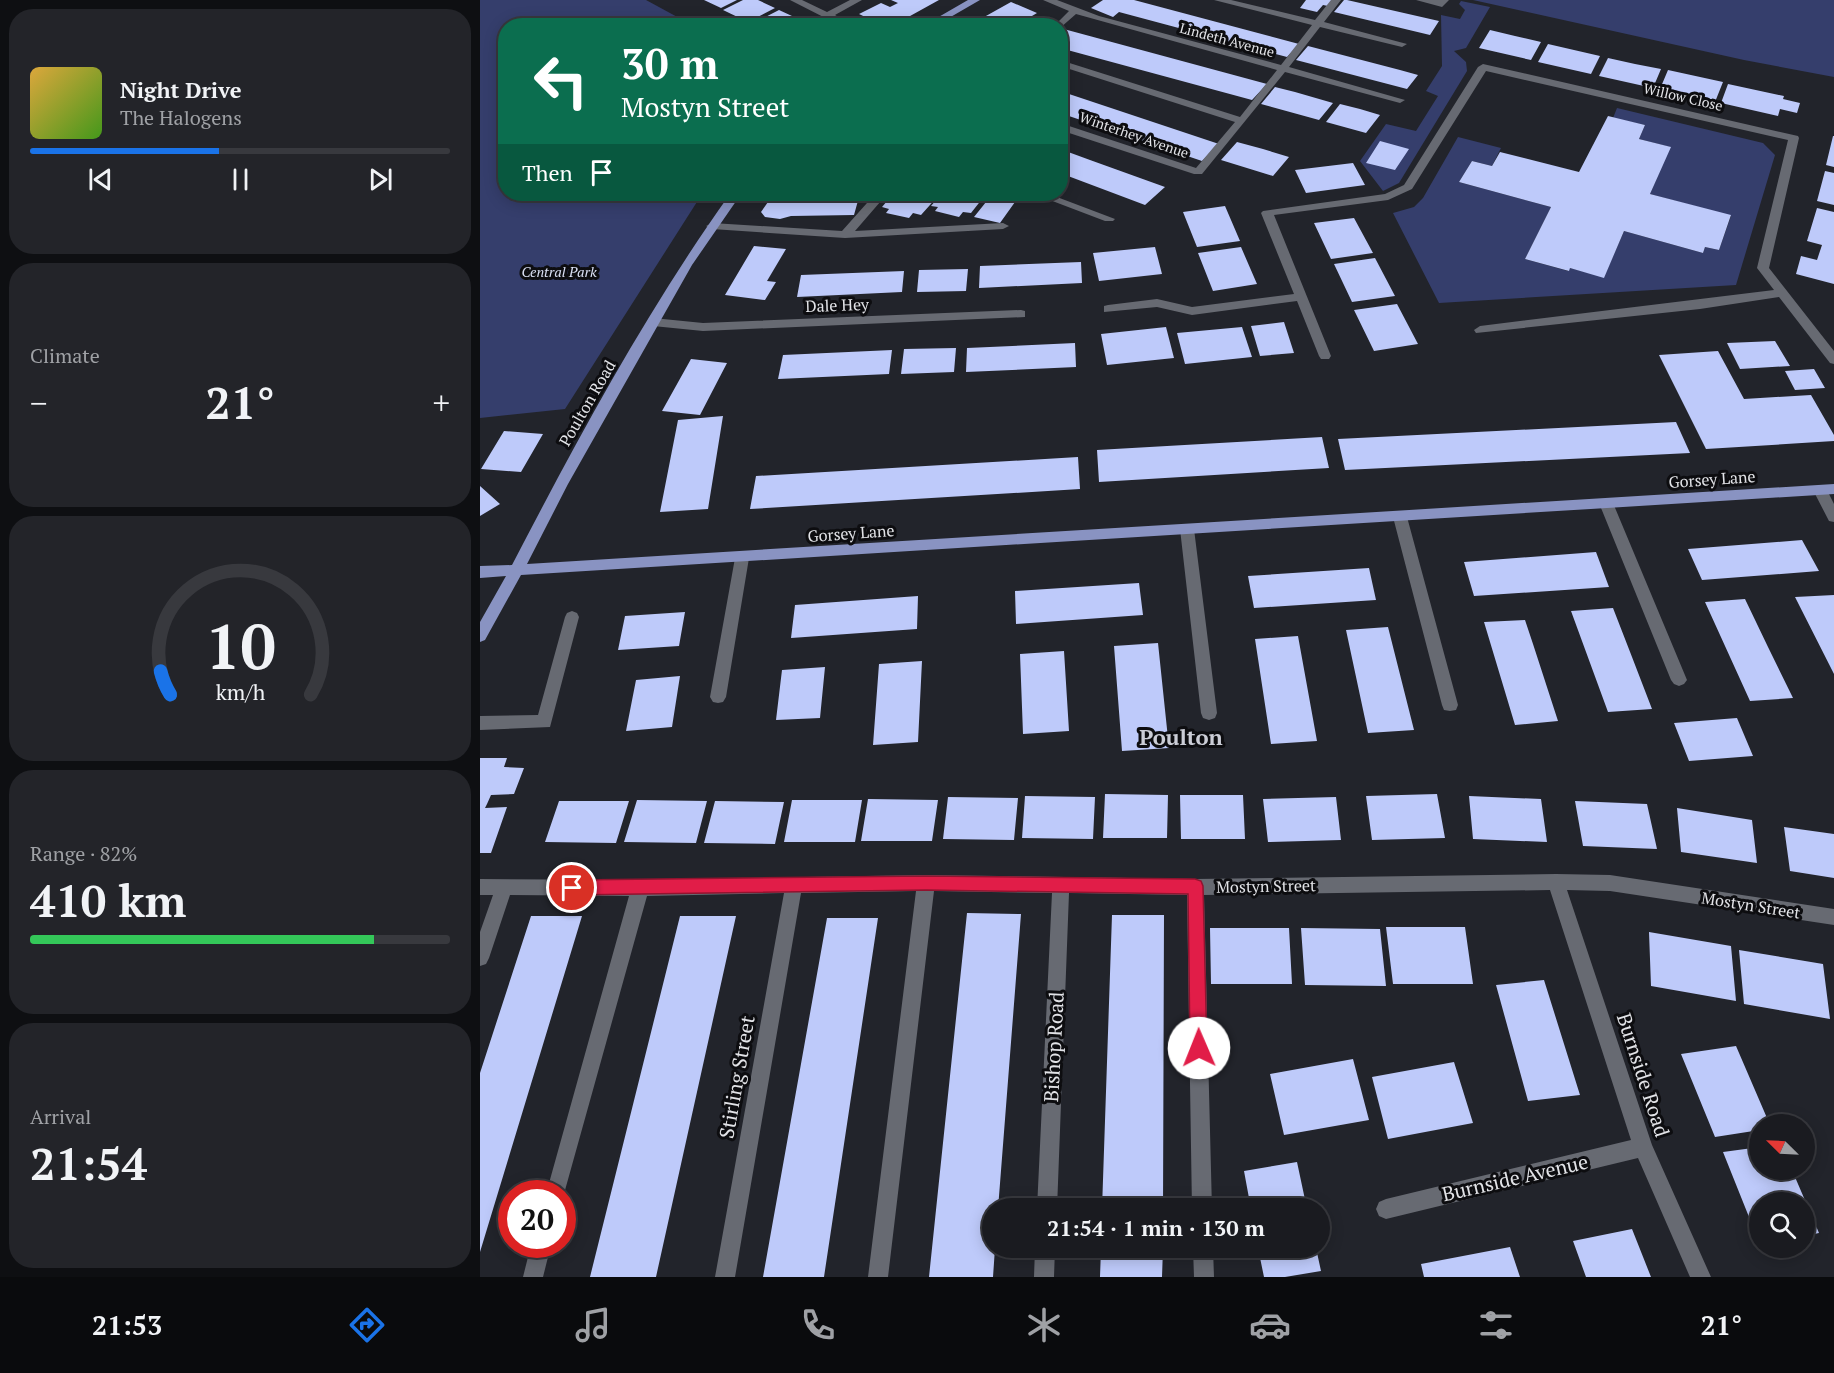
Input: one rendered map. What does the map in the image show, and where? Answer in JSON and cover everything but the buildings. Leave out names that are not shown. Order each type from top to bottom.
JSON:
[{"type":"main road","points":[[942,18],[975,0]]},
{"type":"main road","name":"Poulton Road","points":[[480,636],[561,484],[686,264],[730,201]]},
{"type":"main road","name":"Gorsey Lane","points":[[480,572],[518,568],[742,558],[1827,490]]},
{"type":"street","points":[[795,0],[834,18]]},
{"type":"street","points":[[828,15],[857,0]]},
{"type":"street","name":"Lindeth Avenue","points":[[1048,0],[1096,18],[1400,100]]},
{"type":"street","points":[[1219,0],[1402,44]]},
{"type":"street","points":[[1068,66],[1242,121],[1320,24],[1336,0]]},
{"type":"street","points":[[1421,0],[1443,2]]},
{"type":"street","points":[[1066,18],[1075,10]]},
{"type":"street","name":"Willow Close","points":[[1301,297],[1267,213],[1388,197],[1408,188],[1483,67],[1794,138],[1763,268],[1834,360]]},
{"type":"street","name":"Winterhey Avenue","points":[[1068,129],[1198,172],[1242,121]]},
{"type":"street","points":[[845,235],[875,201]]},
{"type":"street","points":[[1059,201],[1109,219]]},
{"type":"street","points":[[712,226],[845,235],[1003,226]]},
{"type":"street","points":[[1480,330],[1700,305],[1782,293]]},
{"type":"street","points":[[1108,309],[1157,303],[1192,311],[1301,297],[1325,356]]},
{"type":"street","name":"Dale Hey","points":[[653,322],[703,327],[1021,314]]},
{"type":"street","name":"Gorsey Lane","points":[[1827,490],[1834,517]]},
{"type":"street","points":[[1606,503],[1679,680]]},
{"type":"street","points":[[1400,517],[1450,705]]},
{"type":"street","points":[[1187,529],[1209,713]]},
{"type":"street","points":[[718,697],[742,558]]},
{"type":"street","points":[[480,723],[544,722],[572,617]]},
{"type":"street","name":"Mostyn Street","points":[[480,887],[640,888],[926,883],[1195,886],[1556,882],[1610,884],[1834,917]]},
{"type":"street","name":"Burnside Road","points":[[1556,882],[1643,1147],[1701,1277]]},
{"type":"street","points":[[878,1277],[926,883]]},
{"type":"street","name":"Bishop Road","points":[[1047,1198],[1061,885]]},
{"type":"street","name":"Stirling Street","points":[[725,1277],[794,886]]},
{"type":"street","points":[[1195,886],[1202,1198]]},
{"type":"street","points":[[480,958],[504,888]]},
{"type":"street","points":[[560,1180],[640,888]]},
{"type":"street","name":"Burnside Avenue","points":[[1386,1209],[1643,1147]]},
{"type":"street","points":[[533,1277],[538,1258]]},
{"type":"street","points":[[1044,1277],[1045,1258]]},
{"type":"street","points":[[1203,1258],[1204,1277]]},
{"type":"green space","name":"Central Park","points":[[480,0],[646,0],[679,18],[498,18],[498,201],[698,201],[565,409],[480,418]]},
{"type":"green space","points":[[1473,0],[1834,0],[1834,77],[1744,60]]},
{"type":"green space","points":[[1461,1],[1490,7],[1466,48],[1454,51],[1466,62],[1467,71],[1399,183],[1383,191],[1360,161],[1386,124],[1416,131],[1438,96],[1426,91],[1442,66],[1441,15],[1460,19],[1465,10],[1459,4]]},
{"type":"green space","points":[[1617,108],[1763,143],[1775,155],[1736,285],[1439,303],[1393,213],[1414,207],[1423,198],[1458,137],[1501,148],[1492,166],[1472,161],[1459,182],[1551,207],[1525,259],[1568,271],[1570,268],[1604,277],[1624,231],[1703,253],[1705,247],[1719,250],[1731,216],[1650,194],[1670,147],[1639,139],[1645,125],[1613,118]]},
{"type":"district","name":"Poulton","points":[[1181,737]]},
{"type":"route","points":[[572,888],[926,883],[1195,886],[1199,1048]]}]
